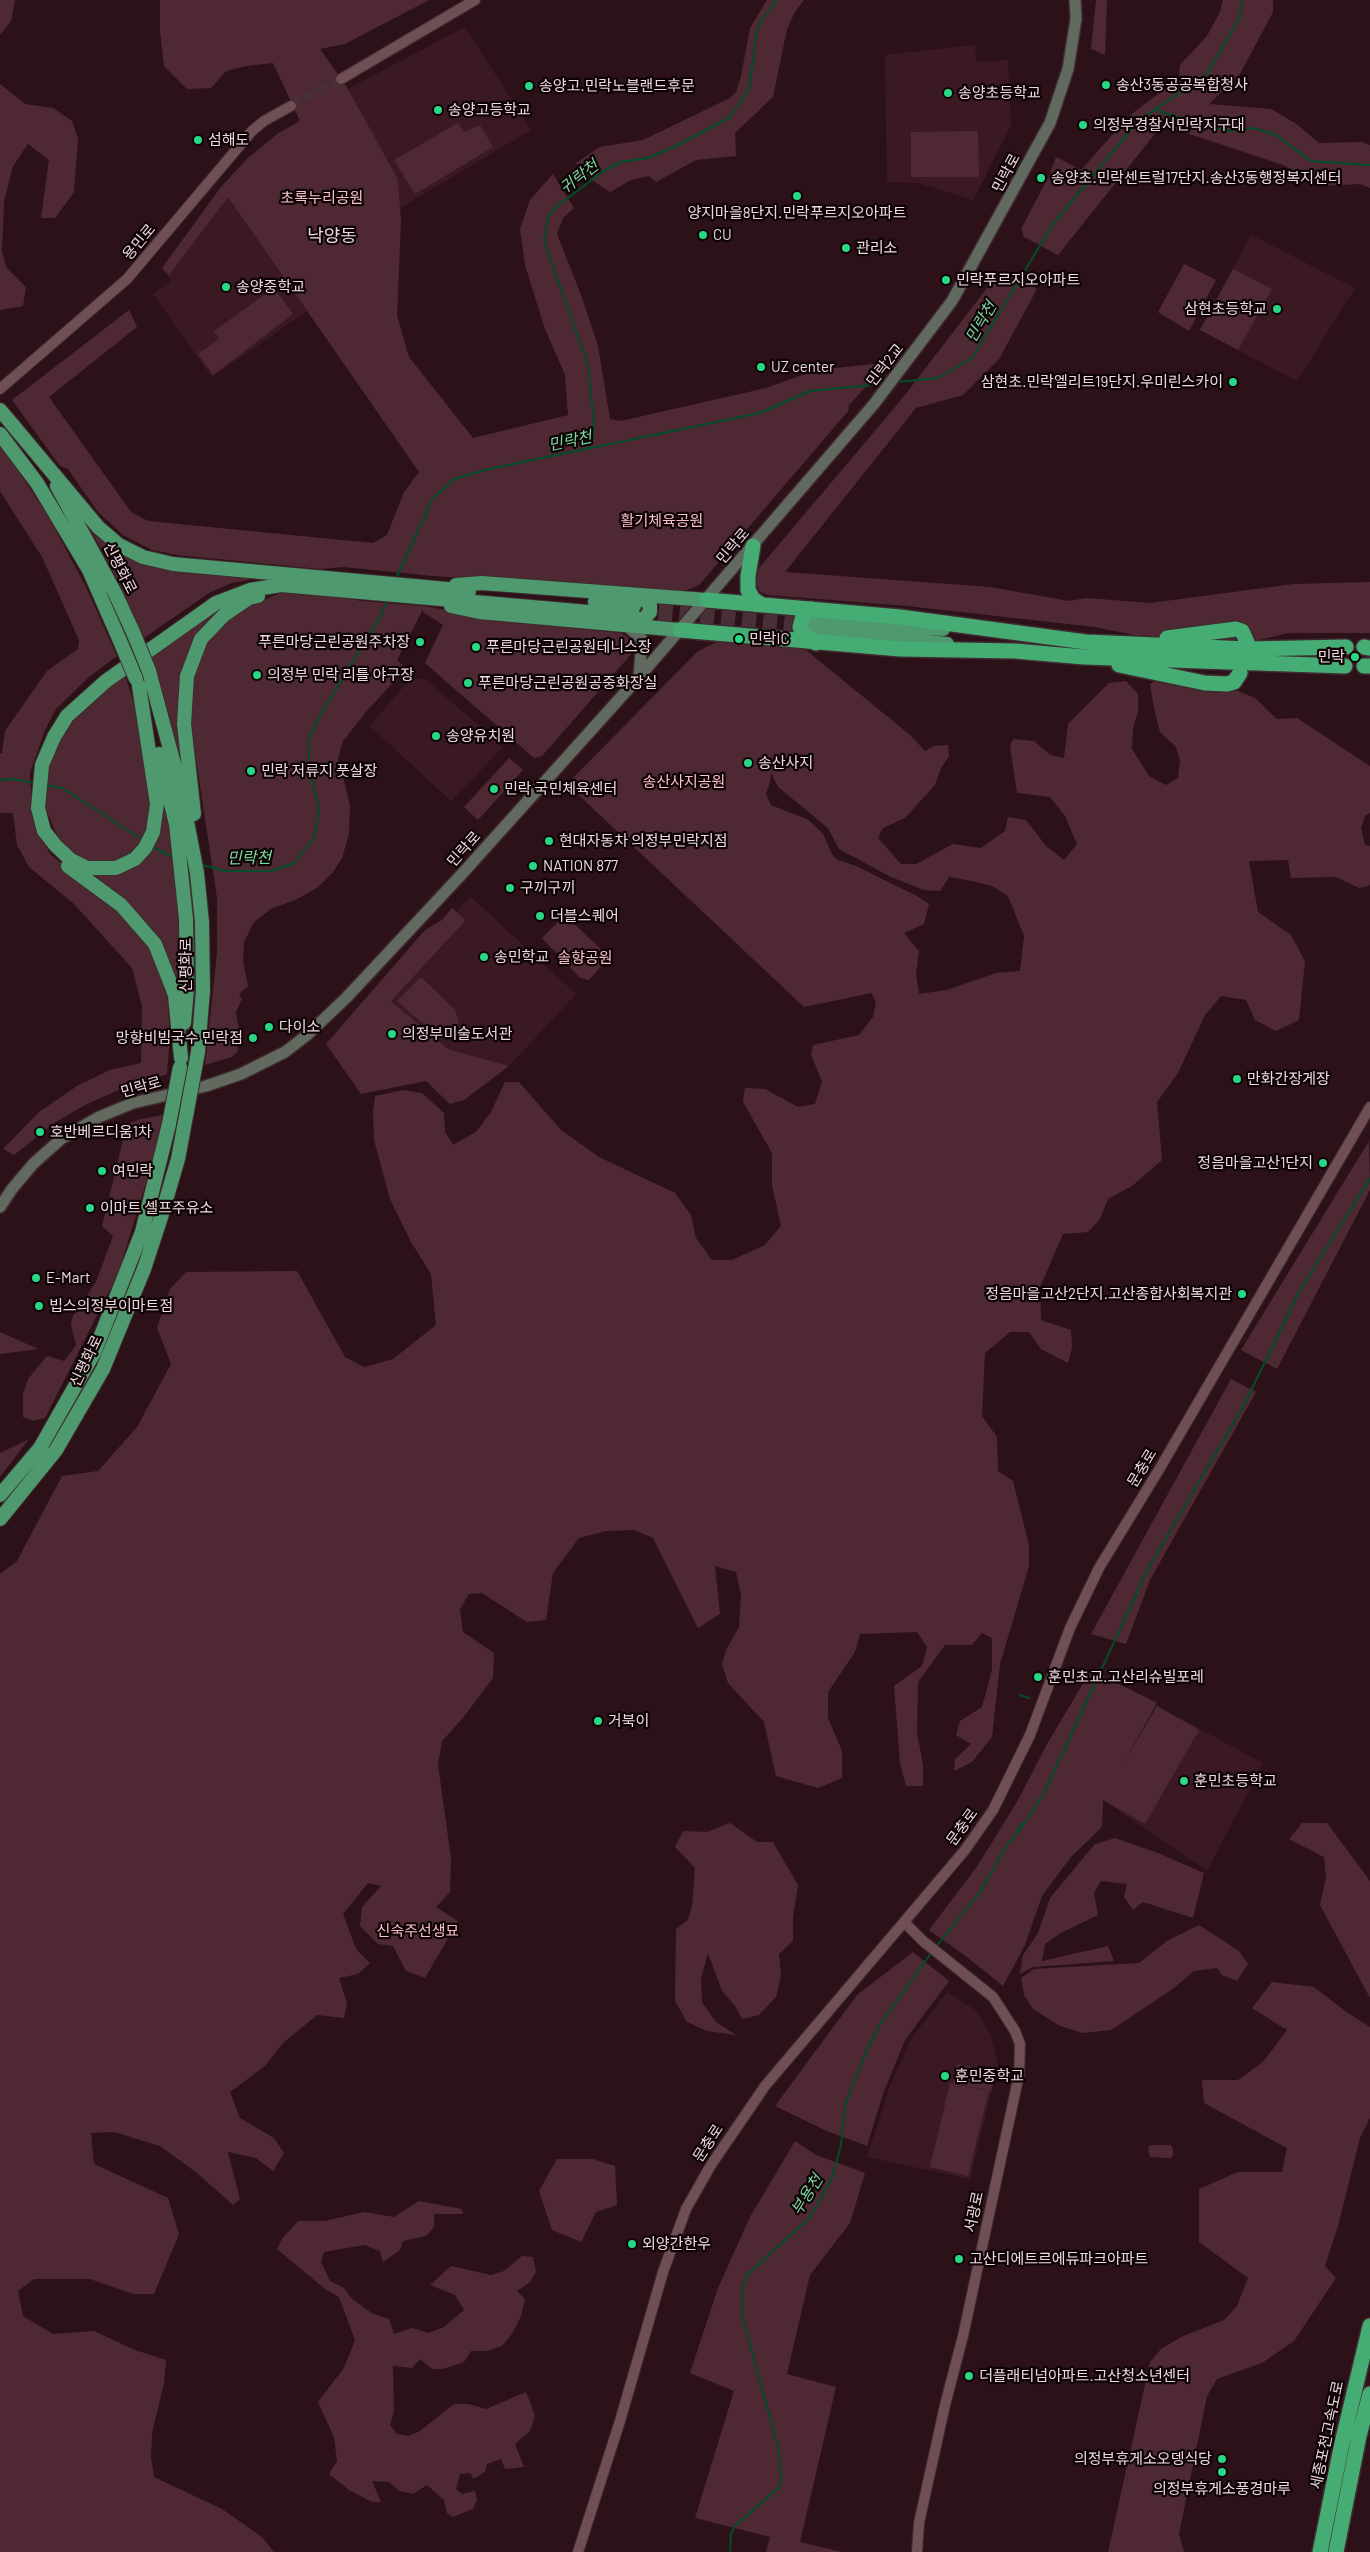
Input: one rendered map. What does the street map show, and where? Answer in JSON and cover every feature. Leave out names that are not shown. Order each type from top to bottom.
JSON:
[{"type":"highway","name":"신평화로","points":[[0,410],[51,471],[97,558],[133,632],[149,671],[169,739],[197,873],[202,922],[203,990],[198,1052],[178,1159],[144,1269],[103,1369],[56,1450],[0,1519]]},
{"type":"highway","name":"신평화로","points":[[0,434],[37,483],[89,570],[138,683],[187,826],[187,989],[180,1062],[169,1124],[142,1232],[94,1353],[40,1448],[0,1495]]},
{"type":"highway","points":[[51,471],[98,527],[119,545],[143,557],[173,564],[321,583]]},
{"type":"highway","points":[[753,546],[748,576],[748,590],[753,598],[762,605]]},
{"type":"highway","points":[[138,683],[154,778],[157,804],[156,822],[149,842],[135,859],[116,868],[87,868],[71,860],[56,846],[44,831],[36,808],[32,789],[48,734],[62,712],[82,690],[186,613],[213,596],[240,584],[275,579],[417,592],[494,602],[634,611],[707,600],[762,605],[811,620],[1015,650]]},
{"type":"highway","points":[[187,826],[184,696],[187,676],[201,640],[224,615],[249,598],[276,590],[321,583]]},
{"type":"highway","points":[[417,592],[482,583],[634,611],[680,630],[714,631],[817,644],[900,649],[1248,649],[1346,647]]},
{"type":"highway","points":[[817,644],[803,635],[800,627],[802,616],[811,620],[900,617],[1016,634],[1085,649],[1205,683],[1227,684],[1234,682],[1240,673]]},
{"type":"highway","points":[[1085,649],[1236,630],[1242,631],[1247,642]]},
{"type":"highway","points":[[1085,649],[1345,666]]},
{"type":"highway","points":[[36,808],[34,821],[40,835],[51,850],[86,880],[122,905],[155,944],[175,995],[180,1062]]},
{"type":"highway","name":"세종포천고속도로","points":[[1320,2552],[1342,2444],[1370,2326]]},
{"type":"highway","points":[[1336,2552],[1359,2436],[1370,2394]]},
{"type":"main road","name":"민락로","points":[[920,344],[952,301],[1050,123],[1068,70],[1076,19],[1075,0]]},
{"type":"main road","name":"민락2교","points":[[874,404],[920,344]]},
{"type":"main road","name":"민락로","points":[[0,1207],[33,1164],[62,1139],[99,1117],[133,1103],[206,1086],[241,1074],[285,1052],[308,1035],[346,998],[461,874],[639,677],[874,404]]},
{"type":"main road","points":[[634,611],[642,639],[639,677]]},
{"type":"street","points":[[342,79],[475,0]]},
{"type":"street","name":"용민로","points":[[0,389],[128,279],[252,131],[264,121],[291,106]]},
{"type":"street","name":"문충로","points":[[578,2552],[620,2421],[662,2272],[686,2209],[711,2165],[765,2086],[966,1850],[993,1810],[1030,1735],[1070,1628],[1099,1568],[1160,1468],[1370,1106]]},
{"type":"street","name":"서광로","points":[[905,1923],[923,1941],[993,1997],[1015,2031],[1020,2044],[1019,2075],[963,2336],[945,2405],[921,2514],[917,2552]]},
{"type":"shaded area","name":"송양고등학교","points":[[465,27],[531,130],[400,208],[398,179],[348,89]]},
{"type":"shaded area","name":"송양초등학교","points":[[975,45],[976,62],[1008,60],[1011,125],[973,200],[918,183],[887,182],[885,55]]},
{"type":"shaded area","name":"송양중학교","points":[[221,187],[307,311],[212,377],[153,294],[171,281],[162,268]]},
{"type":"shaded area","name":"삼현초등학교","points":[[1251,235],[1355,288],[1297,381],[1200,330]]},
{"type":"shaded area","name":"송양유치원","points":[[424,678],[503,747],[451,801],[370,726],[404,686],[414,679]]},
{"type":"shaded area","name":"송민학교","points":[[471,897],[576,994],[509,1066],[448,1049],[391,1001],[466,920],[457,910]]},
{"type":"shaded area","name":"훈민초등학교","points":[[1157,1706],[1263,1763],[1207,1871],[1103,1800]]},
{"type":"shaded area","name":"훈민중학교","points":[[947,1992],[975,2010],[990,2033],[998,2065],[970,2179],[867,2157],[890,2086],[911,2039]]},
{"type":"green space","points":[[0,0],[15,0],[11,21],[0,35]]},
{"type":"green space","points":[[160,0],[429,0],[345,44],[320,49],[348,89],[398,179],[401,220],[397,316],[409,357],[473,438],[568,415],[565,375],[545,329],[525,265],[520,229],[530,200],[553,174],[574,208],[563,218],[557,234],[581,295],[598,346],[610,419],[621,421],[766,388],[817,370],[874,364],[884,367],[848,406],[849,410],[699,585],[687,590],[673,591],[433,576],[344,567],[320,569],[177,555],[152,550],[123,535],[98,512],[68,469],[60,466],[12,400],[129,310],[137,327],[49,397],[131,512],[148,521],[373,543],[387,535],[404,492],[419,472],[228,197],[169,275],[162,268],[221,187],[248,158],[277,134],[300,121],[273,63],[246,66],[226,71],[211,88],[187,89],[164,66],[160,31]]},
{"type":"green space","points":[[767,0],[804,0],[795,12],[787,29],[773,97],[735,133],[736,156],[696,160],[656,182],[649,176],[631,180],[610,192],[592,180],[576,163],[600,147],[643,140],[730,98],[736,92],[741,76],[750,28]]},
{"type":"green space","points":[[1096,0],[1107,0],[1105,55],[1091,49]]},
{"type":"green space","points":[[1223,0],[1273,0],[1273,12],[1240,74],[1209,104],[1271,109],[1295,123],[1319,143],[1362,142],[1370,145],[1370,188],[1360,184],[1323,186],[1283,165],[1162,125],[1058,255],[1024,237],[1021,229],[1049,176],[1056,157],[1081,170],[1129,116],[1179,78],[1180,65],[1207,36],[1220,12]]},
{"type":"green space","points":[[0,84],[25,104],[53,108],[72,121],[78,139],[74,192],[55,218],[41,218],[49,160],[28,144],[13,166],[4,201],[2,251],[6,267],[26,287],[23,306],[0,310]]},
{"type":"green space","points":[[458,123],[464,132],[480,125],[493,147],[415,194],[394,160]]},
{"type":"green space","points":[[978,131],[979,177],[911,177],[911,132]]},
{"type":"green space","points":[[1184,264],[1216,280],[1189,331],[1158,312]]},
{"type":"green space","points":[[1233,269],[1272,289],[1238,350],[1200,330]]},
{"type":"green space","points":[[1004,273],[1037,289],[999,359],[963,395],[916,408],[785,572],[990,587],[1069,601],[1087,598],[1150,603],[1294,584],[1370,582],[1370,633],[1288,633],[1255,641],[1154,639],[1095,627],[907,606],[768,595],[760,592],[756,584],[759,568],[901,400],[997,275]]},
{"type":"green space","points":[[274,288],[293,314],[213,375],[198,354],[219,339],[214,331]]},
{"type":"green space","points":[[0,443],[48,516],[85,585],[117,656],[89,677],[56,709],[45,730],[30,773],[33,821],[50,854],[112,905],[143,936],[157,959],[167,987],[170,1036],[167,1074],[123,1088],[85,1105],[54,1123],[14,1155],[3,1149],[39,1112],[77,1086],[110,1070],[141,1063],[142,1006],[132,968],[74,904],[29,867],[17,845],[13,813],[0,813],[0,753],[2,753],[5,731],[47,671],[78,649],[79,640],[42,557],[0,491]]},
{"type":"green space","points":[[82,514],[118,547],[263,577],[232,583],[209,593],[144,638],[120,585]]},
{"type":"green space","points":[[283,592],[319,592],[361,601],[424,606],[518,623],[621,633],[630,639],[633,652],[542,756],[534,758],[425,663],[443,625],[423,612],[423,609],[397,660],[406,668],[366,712],[343,741],[338,758],[350,805],[349,834],[342,858],[333,872],[318,887],[297,899],[271,909],[254,922],[244,942],[243,961],[248,986],[239,994],[242,999],[236,1012],[238,1026],[243,1030],[238,1033],[241,1038],[237,1040],[238,1051],[232,1057],[205,1065],[217,953],[217,898],[191,726],[191,682],[202,647],[231,613]]},
{"type":"green space","points":[[239,597],[195,640],[182,666],[178,693],[181,761],[178,763],[147,658],[153,649]]},
{"type":"green space","points":[[723,639],[801,646],[910,735],[925,751],[934,746],[948,745],[949,756],[941,768],[935,785],[905,818],[883,828],[878,838],[901,864],[916,864],[953,844],[981,848],[1005,831],[1008,817],[1026,820],[1046,846],[1064,860],[1077,844],[1065,816],[1050,797],[1017,793],[1010,746],[1013,739],[1034,741],[1050,755],[1064,758],[1068,724],[1109,683],[1126,681],[1138,694],[1138,712],[1133,728],[1132,749],[1149,776],[1166,785],[1178,778],[1180,761],[1176,747],[1160,732],[1150,684],[1161,678],[1226,686],[1255,698],[1277,719],[1297,718],[1370,766],[1370,813],[1365,816],[1361,828],[1365,845],[1370,846],[1370,885],[1359,888],[1336,877],[1291,878],[1288,860],[1249,861],[1258,912],[1291,935],[1305,961],[1299,1020],[1276,1031],[1255,1020],[1246,1000],[1221,996],[1205,1015],[1178,1073],[1157,1102],[1162,1160],[1132,1186],[1108,1199],[1100,1219],[1088,1232],[1063,1234],[1040,1287],[1041,1320],[1071,1330],[1072,1348],[1068,1363],[1041,1349],[1029,1332],[1010,1332],[985,1353],[982,1416],[997,1437],[998,1471],[1013,1481],[1029,1545],[1029,1566],[1000,1664],[992,1737],[972,1762],[954,1771],[955,1759],[971,1744],[956,1735],[960,1721],[982,1707],[992,1670],[992,1638],[982,1633],[972,1645],[945,1645],[918,1682],[917,1732],[923,1765],[923,1786],[906,1786],[900,1763],[894,1686],[922,1666],[927,1647],[917,1632],[860,1634],[855,1652],[828,1692],[828,1718],[842,1751],[842,1778],[818,1788],[776,1776],[764,1722],[728,1683],[722,1664],[726,1650],[739,1627],[741,1595],[736,1572],[715,1566],[720,1614],[698,1628],[653,1538],[634,1530],[606,1531],[579,1538],[553,1573],[546,1620],[527,1622],[482,1593],[469,1594],[460,1609],[463,1632],[494,1653],[493,1678],[462,1719],[442,1741],[438,1765],[451,1858],[450,1892],[436,1907],[458,1921],[425,1978],[406,1971],[393,1946],[378,1944],[360,1926],[362,1907],[381,1886],[368,1883],[343,1914],[356,1949],[370,1963],[358,1974],[339,1978],[347,2003],[344,2018],[317,2015],[283,2043],[265,2066],[230,2092],[240,2118],[274,2138],[284,2153],[273,2171],[256,2158],[228,2152],[240,2199],[233,2205],[197,2173],[160,2146],[114,2132],[91,2133],[94,2164],[168,2198],[179,2234],[154,2294],[133,2294],[90,2279],[34,2279],[18,2291],[23,2316],[53,2334],[94,2331],[135,2350],[166,2360],[164,2383],[152,2433],[151,2457],[154,2477],[222,2509],[262,2537],[274,2552],[0,2552],[0,1574],[17,1561],[62,1476],[98,1471],[137,1427],[171,1364],[157,1328],[170,1289],[186,1272],[297,1271],[345,1357],[364,1367],[393,1359],[436,1325],[431,1274],[411,1242],[390,1199],[374,1140],[373,1112],[375,1096],[403,1090],[422,1093],[444,1113],[445,1132],[453,1145],[476,1132],[491,1112],[505,1082],[519,1082],[561,1130],[599,1157],[675,1193],[691,1215],[696,1238],[712,1260],[732,1260],[765,1245],[781,1226],[772,1185],[772,1153],[743,1102],[745,1088],[765,1089],[798,1107],[815,1104],[822,1082],[811,1054],[813,1045],[859,1035],[873,1017],[876,1002],[871,993],[804,1007],[567,784],[698,651]],"holes":[[[771,772],[778,787],[828,828],[839,849],[891,877],[924,890],[940,891],[949,877],[992,886],[1008,896],[1024,936],[1020,971],[996,973],[947,990],[919,994],[916,974],[919,951],[904,933],[924,924],[929,904],[917,896],[856,866],[838,860],[833,856],[823,834],[809,820],[771,805],[766,794]]]},
{"type":"green space","points":[[124,672],[147,742],[152,820],[142,846],[125,860],[111,864],[98,863],[87,860],[71,851],[57,835],[46,809],[44,792],[47,771],[54,747],[75,715]]},
{"type":"green space","name":"민락 국민체육센터","points":[[509,758],[523,770],[478,820],[464,807]]},
{"type":"green space","points":[[163,787],[167,802],[181,917],[181,1000],[173,973],[112,890],[87,869],[148,853]]},
{"type":"green space","points":[[452,908],[466,920],[391,1001],[448,1049],[509,1066],[464,1100],[450,1104],[426,1081],[361,1094],[326,1044],[425,930],[442,920]]},
{"type":"green space","name":"솔향공원","points":[[565,915],[607,955],[608,959],[589,980],[580,978],[542,938]]},
{"type":"green space","points":[[421,977],[455,1010],[459,1021],[456,1029],[441,1039],[397,1001]]},
{"type":"green space","points":[[163,1115],[152,1163],[118,1274],[45,1418],[33,1421],[23,1417],[23,1394],[28,1379],[47,1356],[64,1361],[76,1345],[71,1325],[73,1316],[96,1282],[113,1236],[102,1226],[127,1124]]},
{"type":"green space","points":[[1369,1141],[1370,1190],[1277,1369],[1241,1350]]},
{"type":"green space","points":[[0,1332],[38,1349],[0,1354]]},
{"type":"green space","points":[[1231,1379],[1256,1392],[1150,1580],[1126,1644],[1091,1634]]},
{"type":"green space","points":[[29,1439],[0,1477],[0,1453]]},
{"type":"green space","points":[[1091,1670],[1157,1703],[1122,1766],[1157,1706],[1199,1730],[1145,1824],[1103,1800],[1102,1827],[1071,1857],[1042,1896],[1025,1945],[1003,1986],[929,1930],[976,1868],[1017,1802],[1046,1746]]},
{"type":"green space","points":[[730,1823],[757,1842],[773,1842],[798,1885],[793,1917],[793,1941],[779,1954],[781,1975],[776,1997],[759,2015],[742,2019],[735,2006],[722,1991],[708,1953],[701,1978],[702,2002],[716,2022],[736,2035],[707,2031],[687,2022],[675,2001],[676,1929],[688,1920],[692,1906],[695,1868],[675,1847],[683,1831],[707,1832]]},
{"type":"green space","points":[[1302,1823],[1327,1823],[1370,1881],[1370,1998],[1320,1905],[1326,1878],[1324,1857],[1289,1839]]},
{"type":"green space","points":[[1115,1838],[1158,1853],[1204,1873],[1193,1918],[1143,1902],[1133,1910],[1124,1897],[1127,1884],[1101,1881],[1094,1893],[1098,1915],[1061,1933],[1045,1944],[1042,1961],[1108,1946],[1114,1961],[1033,1967],[1020,1974],[1023,1955],[1038,1933],[1050,1898],[1095,1844]]},
{"type":"green space","points":[[1199,1925],[1239,1951],[1248,1964],[1237,1981],[1222,1975],[1217,1968],[1194,1971],[1174,1988],[1111,2030],[1083,2033],[1060,2026],[1033,2009],[1024,1995],[1021,1978],[1034,1969],[1139,1963],[1167,1941]]},
{"type":"green space","points":[[913,1952],[949,1981],[905,2040],[883,2094],[867,2146],[827,2131],[775,2106],[857,1995]]},
{"type":"green space","points":[[1272,1982],[1314,1987],[1345,2011],[1370,2027],[1370,2118],[1360,2138],[1338,2226],[1325,2266],[1336,2278],[1294,2341],[1262,2363],[1217,2379],[1207,2396],[1179,2534],[1184,2552],[1108,2552],[1150,2362],[1161,2349],[1181,2337],[1224,2320],[1237,2306],[1248,2278],[1199,2242],[1199,2189],[1238,2172],[1282,2172],[1287,2148],[1204,2103],[1202,2080],[1238,2080],[1263,2062],[1287,2030],[1252,2008]]},
{"type":"green space","points":[[957,2064],[995,2072],[991,2091],[953,2083]]},
{"type":"green space","points":[[950,2083],[989,2091],[968,2176],[930,2167]]},
{"type":"green space","points":[[795,2141],[816,2155],[865,2173],[850,2223],[810,2275],[787,2374],[836,2387],[800,2542],[842,2552],[766,2552],[770,2537],[695,2518],[734,2391],[690,2373],[718,2288],[750,2217]]},
{"type":"green space","points":[[1152,2145],[1170,2145],[1173,2148],[1173,2155],[1171,2158],[1150,2157],[1148,2147]]},
{"type":"green space","points":[[557,2159],[593,2159],[615,2166],[617,2205],[596,2212],[581,2242],[552,2230],[539,2191]]},
{"type":"green space","points":[[419,2201],[462,2209],[463,2214],[434,2214],[434,2227],[426,2236],[403,2241],[400,2250],[383,2262],[380,2251],[364,2245],[324,2252],[321,2262],[330,2281],[344,2288],[352,2299],[373,2314],[389,2319],[394,2334],[412,2328],[429,2333],[444,2327],[464,2310],[455,2295],[430,2285],[451,2266],[491,2275],[504,2271],[522,2256],[533,2257],[536,2272],[530,2282],[517,2291],[525,2299],[521,2316],[512,2334],[502,2346],[487,2351],[471,2351],[464,2362],[443,2369],[432,2369],[420,2359],[412,2368],[393,2366],[394,2411],[390,2425],[397,2434],[408,2436],[420,2431],[454,2404],[468,2404],[486,2409],[526,2392],[530,2402],[535,2416],[530,2431],[515,2444],[524,2467],[505,2469],[501,2459],[487,2464],[485,2472],[474,2479],[470,2473],[460,2474],[456,2489],[462,2494],[475,2491],[477,2500],[473,2509],[453,2517],[447,2513],[444,2500],[427,2485],[413,2494],[400,2491],[389,2482],[372,2481],[381,2502],[372,2502],[349,2490],[329,2474],[337,2461],[334,2437],[318,2402],[344,2368],[355,2340],[339,2297],[325,2289],[277,2249],[282,2239],[298,2221],[325,2221],[364,2212],[394,2217]]},
{"type":"waterway","name":"귀락천","points":[[587,449],[593,439],[594,424],[588,365],[544,240],[548,217],[557,206],[605,170],[621,162],[648,158],[674,147],[729,118],[749,90],[757,31],[761,21],[777,0]]},
{"type":"waterway","name":"민락천","points":[[897,382],[938,378],[972,358],[1053,224],[1138,121],[1207,74],[1240,17],[1242,0]]},
{"type":"waterway","points":[[1155,110],[1227,131],[1254,128],[1276,135],[1311,161],[1370,165]]},
{"type":"waterway","name":"민락천","points":[[396,579],[433,498],[454,479],[489,469],[760,413],[810,391],[883,384]]},
{"type":"waterway","name":"민락천","points":[[202,865],[225,871],[272,871],[294,863],[314,838],[319,810],[310,771],[308,741],[322,712],[380,617],[388,599]]},
{"type":"waterway","name":"민락천","points":[[0,780],[12,779],[36,783]]},
{"type":"waterway","name":"민락천","points":[[45,785],[62,788],[143,840]]},
{"type":"waterway","name":"민락천","points":[[153,847],[173,857]]},
{"type":"waterway","points":[[1019,1831],[1044,1793],[1148,1569],[1244,1405],[1299,1292],[1370,1178]]},
{"type":"waterway","name":"부용천","points":[[1020,1695],[1029,1698]]},
{"type":"waterway","name":"부용천","points":[[936,1947],[980,1892],[1009,1842],[1016,1835],[1021,1823]]},
{"type":"waterway","name":"부용천","points":[[730,2552],[731,2534],[735,2526],[779,2487],[781,2480],[779,2451],[742,2315],[742,2288],[747,2275],[808,2219],[818,2204],[833,2175],[841,2145],[845,2105],[866,2052],[879,2026],[931,1953]]},
{"type":"tunnel","points":[[291,106],[341,79]]},
{"type":"tunnel","points":[[638,606],[812,621]]},
{"type":"tunnel","points":[[637,616],[808,631]]},
{"type":"place","name":"송산3동공공복합청사","points":[[1106,85]]},
{"type":"place","name":"송양고.민락노블랜드후문","points":[[529,86]]},
{"type":"place","name":"송양초등학교","points":[[948,93]]},
{"type":"place","name":"송양고등학교","points":[[438,110]]},
{"type":"place","name":"의정부경찰서민락지구대","points":[[1083,125]]},
{"type":"place","name":"섬해도","points":[[198,140]]},
{"type":"place","name":"송양초.민락센트럴17단지.송산3동행정복지센터","points":[[1041,178]]},
{"type":"place","name":"양지마을8단지.민락푸르지오아파트","points":[[797,196]]},
{"type":"place","name":"CU","points":[[703,235]]},
{"type":"place","name":"관리소","points":[[846,248]]},
{"type":"place","name":"민락푸르지오아파트","points":[[946,280]]},
{"type":"place","name":"송양중학교","points":[[226,287]]},
{"type":"place","name":"삼현초등학교","points":[[1277,309]]},
{"type":"place","name":"UZ center","points":[[761,367]]},
{"type":"place","name":"삼현초.민락엘리트19단지.우미린스카이","points":[[1233,382]]},
{"type":"place","name":"민락IC","points":[[739,639]]},
{"type":"place","name":"푸른마당근린공원주차장","points":[[420,642]]},
{"type":"place","name":"푸른마당근린공원테니스장","points":[[476,647]]},
{"type":"place","name":"민락","points":[[1355,657]]},
{"type":"place","name":"의정부 민락 리틀 야구장","points":[[257,675]]},
{"type":"place","name":"푸른마당근린공원공중화장실","points":[[468,683]]},
{"type":"place","name":"송양유치원","points":[[436,736]]},
{"type":"place","name":"송산사지","points":[[748,763]]},
{"type":"place","name":"민락 저류지 풋살장","points":[[251,771]]},
{"type":"place","name":"민락 국민체육센터","points":[[494,789]]},
{"type":"place","name":"현대자동차 의정부민락지점","points":[[549,841]]},
{"type":"place","name":"NATION 877","points":[[533,866]]},
{"type":"place","name":"구끼구끼","points":[[510,888]]},
{"type":"place","name":"더블스퀘어","points":[[540,916]]},
{"type":"place","name":"송민학교","points":[[484,957]]},
{"type":"place","name":"다이소","points":[[269,1027]]},
{"type":"place","name":"의정부미술도서관","points":[[392,1034]]},
{"type":"place","name":"망향비빔국수 민락점","points":[[253,1038]]},
{"type":"place","name":"만화간장게장","points":[[1237,1079]]},
{"type":"place","name":"호반베르디움1차","points":[[40,1132]]},
{"type":"place","name":"정음마을고산1단지","points":[[1323,1163]]},
{"type":"place","name":"여민락","points":[[102,1171]]},
{"type":"place","name":"이마트 셀프주유소","points":[[90,1208]]},
{"type":"place","name":"E-Mart","points":[[36,1278]]},
{"type":"place","name":"정음마을고산2단지.고산종합사회복지관","points":[[1242,1294]]},
{"type":"place","name":"빕스의정부이마트점","points":[[39,1306]]},
{"type":"place","name":"훈민초교.고산리슈빌포레","points":[[1038,1677]]},
{"type":"place","name":"거북이","points":[[598,1721]]},
{"type":"place","name":"훈민초등학교","points":[[1184,1781]]},
{"type":"place","name":"훈민중학교","points":[[945,2076]]},
{"type":"place","name":"외양간한우","points":[[632,2244]]},
{"type":"place","name":"고산디에트르에듀파크아파트","points":[[959,2259]]},
{"type":"place","name":"더플래티넘아파트.고산청소년센터","points":[[969,2376]]},
{"type":"place","name":"의정부휴게소오뎅식당","points":[[1222,2459]]},
{"type":"place","name":"의정부휴게소풍경마루","points":[[1222,2472]]},
{"type":"district","name":"낙양동","points":[[332,236]]},
{"type":"park label","name":"초록누리공원","points":[[322,198]]},
{"type":"park label","name":"활기체육공원","points":[[662,521]]},
{"type":"park label","name":"송산사지공원","points":[[684,782]]},
{"type":"park label","name":"신숙주선생묘","points":[[418,1931]]}]
